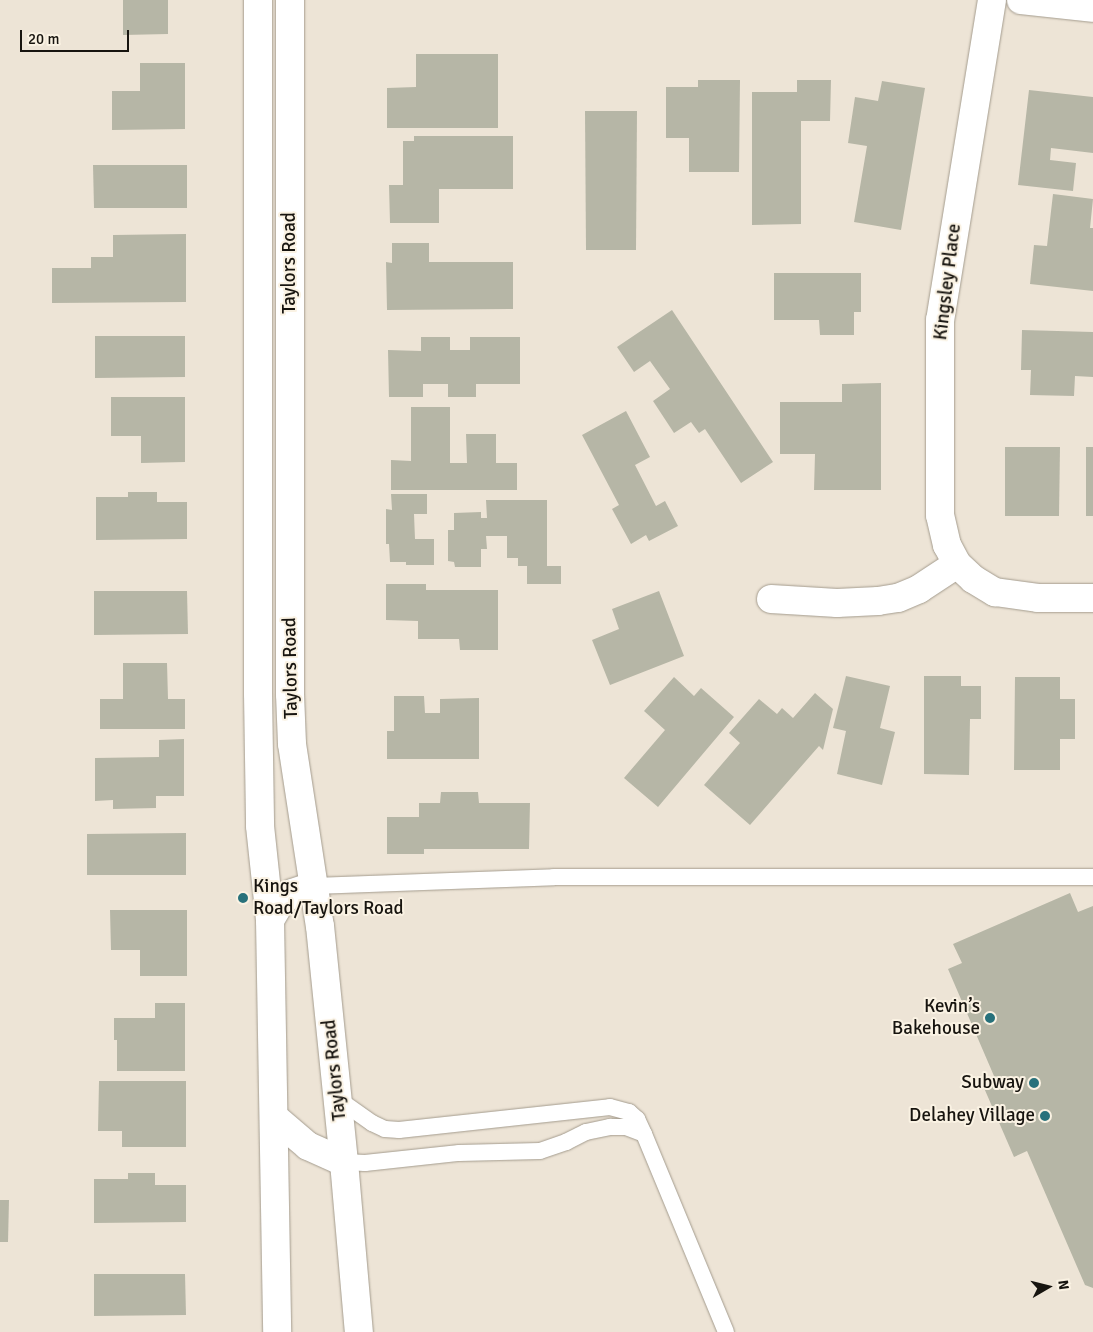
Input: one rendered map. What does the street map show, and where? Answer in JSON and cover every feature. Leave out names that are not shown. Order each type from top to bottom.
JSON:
[{"type":"main road","name":"Taylors Road","points":[[258,0],[258,703],[260,826],[270,920],[277,1332]]},
{"type":"main road","name":"Taylors Road","points":[[290,0],[290,694],[292,744],[320,926],[359,1332]]},
{"type":"main road","name":"Kingsley Place","points":[[992,0],[940,320],[940,514],[947,545],[957,564],[973,579],[995,592],[1038,598],[1093,598]]},
{"type":"main road","points":[[1021,0],[1093,8]]},
{"type":"main road","points":[[770,599],[837,603],[898,598],[919,589],[957,564]]},
{"type":"main road","points":[[270,920],[281,902],[292,892],[314,886]]},
{"type":"main road","points":[[274,1118],[308,1146],[344,1162]]},
{"type":"lane","points":[[314,886],[554,877],[1093,877]]},
{"type":"lane","points":[[338,1099],[372,1123],[385,1129],[399,1130],[610,1107],[629,1112],[637,1119],[644,1134],[726,1332]]},
{"type":"lane","points":[[344,1162],[365,1163],[459,1153],[540,1150],[566,1142],[586,1132],[610,1127],[626,1127],[644,1134]]},
{"type":"building","points":[[123,0],[168,0],[168,34],[123,35]]},
{"type":"building","points":[[416,54],[498,54],[498,128],[387,128],[387,88],[416,87]]},
{"type":"building","points":[[140,63],[185,63],[185,129],[112,130],[112,91],[140,91]]},
{"type":"building","points":[[698,80],[740,80],[739,172],[689,172],[689,138],[666,138],[666,87],[698,87]]},
{"type":"building","points":[[797,80],[831,80],[830,121],[801,121],[801,224],[752,225],[752,92],[797,92]]},
{"type":"building","points":[[882,81],[925,88],[901,230],[854,222],[867,146],[848,143],[855,97],[878,101]]},
{"type":"building","points":[[1029,90],[1093,97],[1093,153],[1051,148],[1050,160],[1076,163],[1073,191],[1018,185]]},
{"type":"building","points":[[585,111],[637,111],[636,250],[586,250]]},
{"type":"building","points":[[414,136],[513,136],[513,189],[439,189],[439,223],[390,223],[389,185],[403,185],[403,141],[414,141]]},
{"type":"building","points":[[93,165],[187,165],[187,208],[94,208]]},
{"type":"building","points":[[1053,194],[1093,199],[1090,228],[1093,228],[1093,291],[1030,284],[1034,245],[1047,246]]},
{"type":"building","points":[[186,234],[186,302],[52,303],[52,268],[91,268],[91,257],[113,257],[113,235]]},
{"type":"building","points":[[392,243],[429,243],[429,262],[513,262],[513,309],[387,310],[386,262],[392,263]]},
{"type":"building","points":[[774,273],[861,273],[861,312],[854,312],[854,335],[820,335],[819,320],[774,320]]},
{"type":"building","points":[[672,310],[773,462],[741,483],[705,429],[699,433],[691,422],[674,433],[653,401],[670,389],[650,361],[634,372],[617,347]]},
{"type":"building","points":[[1022,330],[1093,332],[1093,377],[1075,376],[1074,396],[1030,395],[1031,370],[1021,370]]},
{"type":"building","points":[[95,336],[185,336],[185,377],[95,378]]},
{"type":"building","points":[[421,337],[450,337],[450,350],[470,350],[470,337],[520,337],[520,384],[476,384],[476,397],[448,397],[448,384],[423,384],[423,397],[389,397],[388,350],[421,351]]},
{"type":"building","points":[[881,383],[881,490],[814,490],[815,454],[780,454],[780,402],[842,402],[842,384]]},
{"type":"building","points":[[111,397],[185,397],[185,462],[141,463],[141,436],[111,436]]},
{"type":"building","points":[[411,407],[450,407],[450,463],[467,463],[466,434],[496,434],[496,463],[517,463],[517,490],[391,490],[391,460],[411,461]]},
{"type":"building","points":[[626,411],[650,457],[635,465],[656,506],[665,501],[678,526],[649,541],[646,535],[631,544],[612,509],[619,505],[582,435]]},
{"type":"building","points":[[1005,447],[1060,447],[1059,516],[1005,516]]},
{"type":"building","points":[[1086,447],[1093,447],[1093,516],[1086,516]]},
{"type":"building","points":[[128,492],[157,492],[157,502],[187,502],[187,539],[96,540],[96,497],[128,497]]},
{"type":"building","points":[[391,494],[427,494],[427,514],[414,514],[415,539],[434,539],[434,565],[406,565],[406,562],[390,562],[389,544],[386,544],[386,509],[392,510]]},
{"type":"building","points":[[486,500],[547,500],[547,566],[561,566],[561,584],[527,584],[527,566],[518,566],[518,558],[507,558],[507,536],[486,536],[487,549],[481,549],[481,567],[455,567],[454,562],[448,561],[448,530],[454,530],[454,513],[481,512],[481,518],[487,518]]},
{"type":"building","points":[[386,584],[426,584],[426,590],[498,590],[498,650],[460,650],[459,639],[418,639],[418,621],[386,620]]},
{"type":"building","points":[[94,591],[187,591],[188,634],[94,635]]},
{"type":"building","points":[[659,591],[684,656],[610,685],[592,640],[619,629],[612,609]]},
{"type":"building","points":[[123,663],[167,663],[168,699],[185,699],[185,729],[100,729],[100,699],[123,699]]},
{"type":"building","points":[[846,676],[890,686],[880,728],[895,732],[882,785],[837,774],[846,731],[833,728]]},
{"type":"building","points":[[924,676],[961,676],[961,686],[981,686],[981,719],[970,719],[969,775],[924,774]]},
{"type":"building","points":[[674,677],[694,696],[701,688],[734,717],[658,807],[624,778],[665,730],[644,711]]},
{"type":"building","points":[[1015,677],[1060,677],[1060,699],[1075,699],[1075,739],[1060,739],[1060,770],[1014,770]]},
{"type":"building","points":[[815,693],[833,709],[823,750],[819,746],[750,825],[704,785],[740,743],[729,733],[759,699],[777,714],[782,708],[793,718]]},
{"type":"building","points":[[394,696],[424,696],[425,713],[440,713],[440,699],[479,698],[479,759],[387,759],[387,731],[394,731]]},
{"type":"building","points":[[184,739],[184,796],[156,796],[156,808],[113,809],[113,800],[95,801],[95,758],[159,757],[159,740]]},
{"type":"building","points":[[441,792],[478,792],[479,803],[530,803],[529,849],[424,849],[424,854],[387,854],[387,817],[419,817],[419,803],[440,803]]},
{"type":"building","points":[[186,833],[186,875],[87,875],[87,834]]},
{"type":"building","name":"Delahey Village","points":[[1070,893],[1078,912],[1093,906],[1093,1288],[1085,1285],[1027,1151],[1014,1157],[981,1081],[994,1076],[948,969],[962,963],[953,944]]},
{"type":"building","points":[[110,910],[187,910],[187,976],[140,976],[140,950],[111,950]]},
{"type":"building","points":[[155,1003],[185,1003],[185,1071],[117,1071],[117,1040],[114,1040],[114,1018],[155,1018]]},
{"type":"building","points":[[99,1081],[186,1081],[186,1147],[122,1147],[122,1131],[98,1131]]},
{"type":"building","points":[[128,1173],[155,1173],[155,1185],[186,1185],[186,1222],[94,1223],[94,1179],[128,1179]]},
{"type":"building","points":[[0,1200],[9,1200],[8,1242],[0,1242]]},
{"type":"building","points":[[94,1274],[185,1274],[186,1315],[94,1316]]},
{"type":"place","name":"Kings Road/Taylors Road","points":[[243,898]]},
{"type":"place","name":"Kevin’s Bakehouse","points":[[990,1018]]},
{"type":"place","name":"Subway","points":[[1034,1083]]},
{"type":"place","name":"Delahey Village","points":[[1045,1116]]}]
